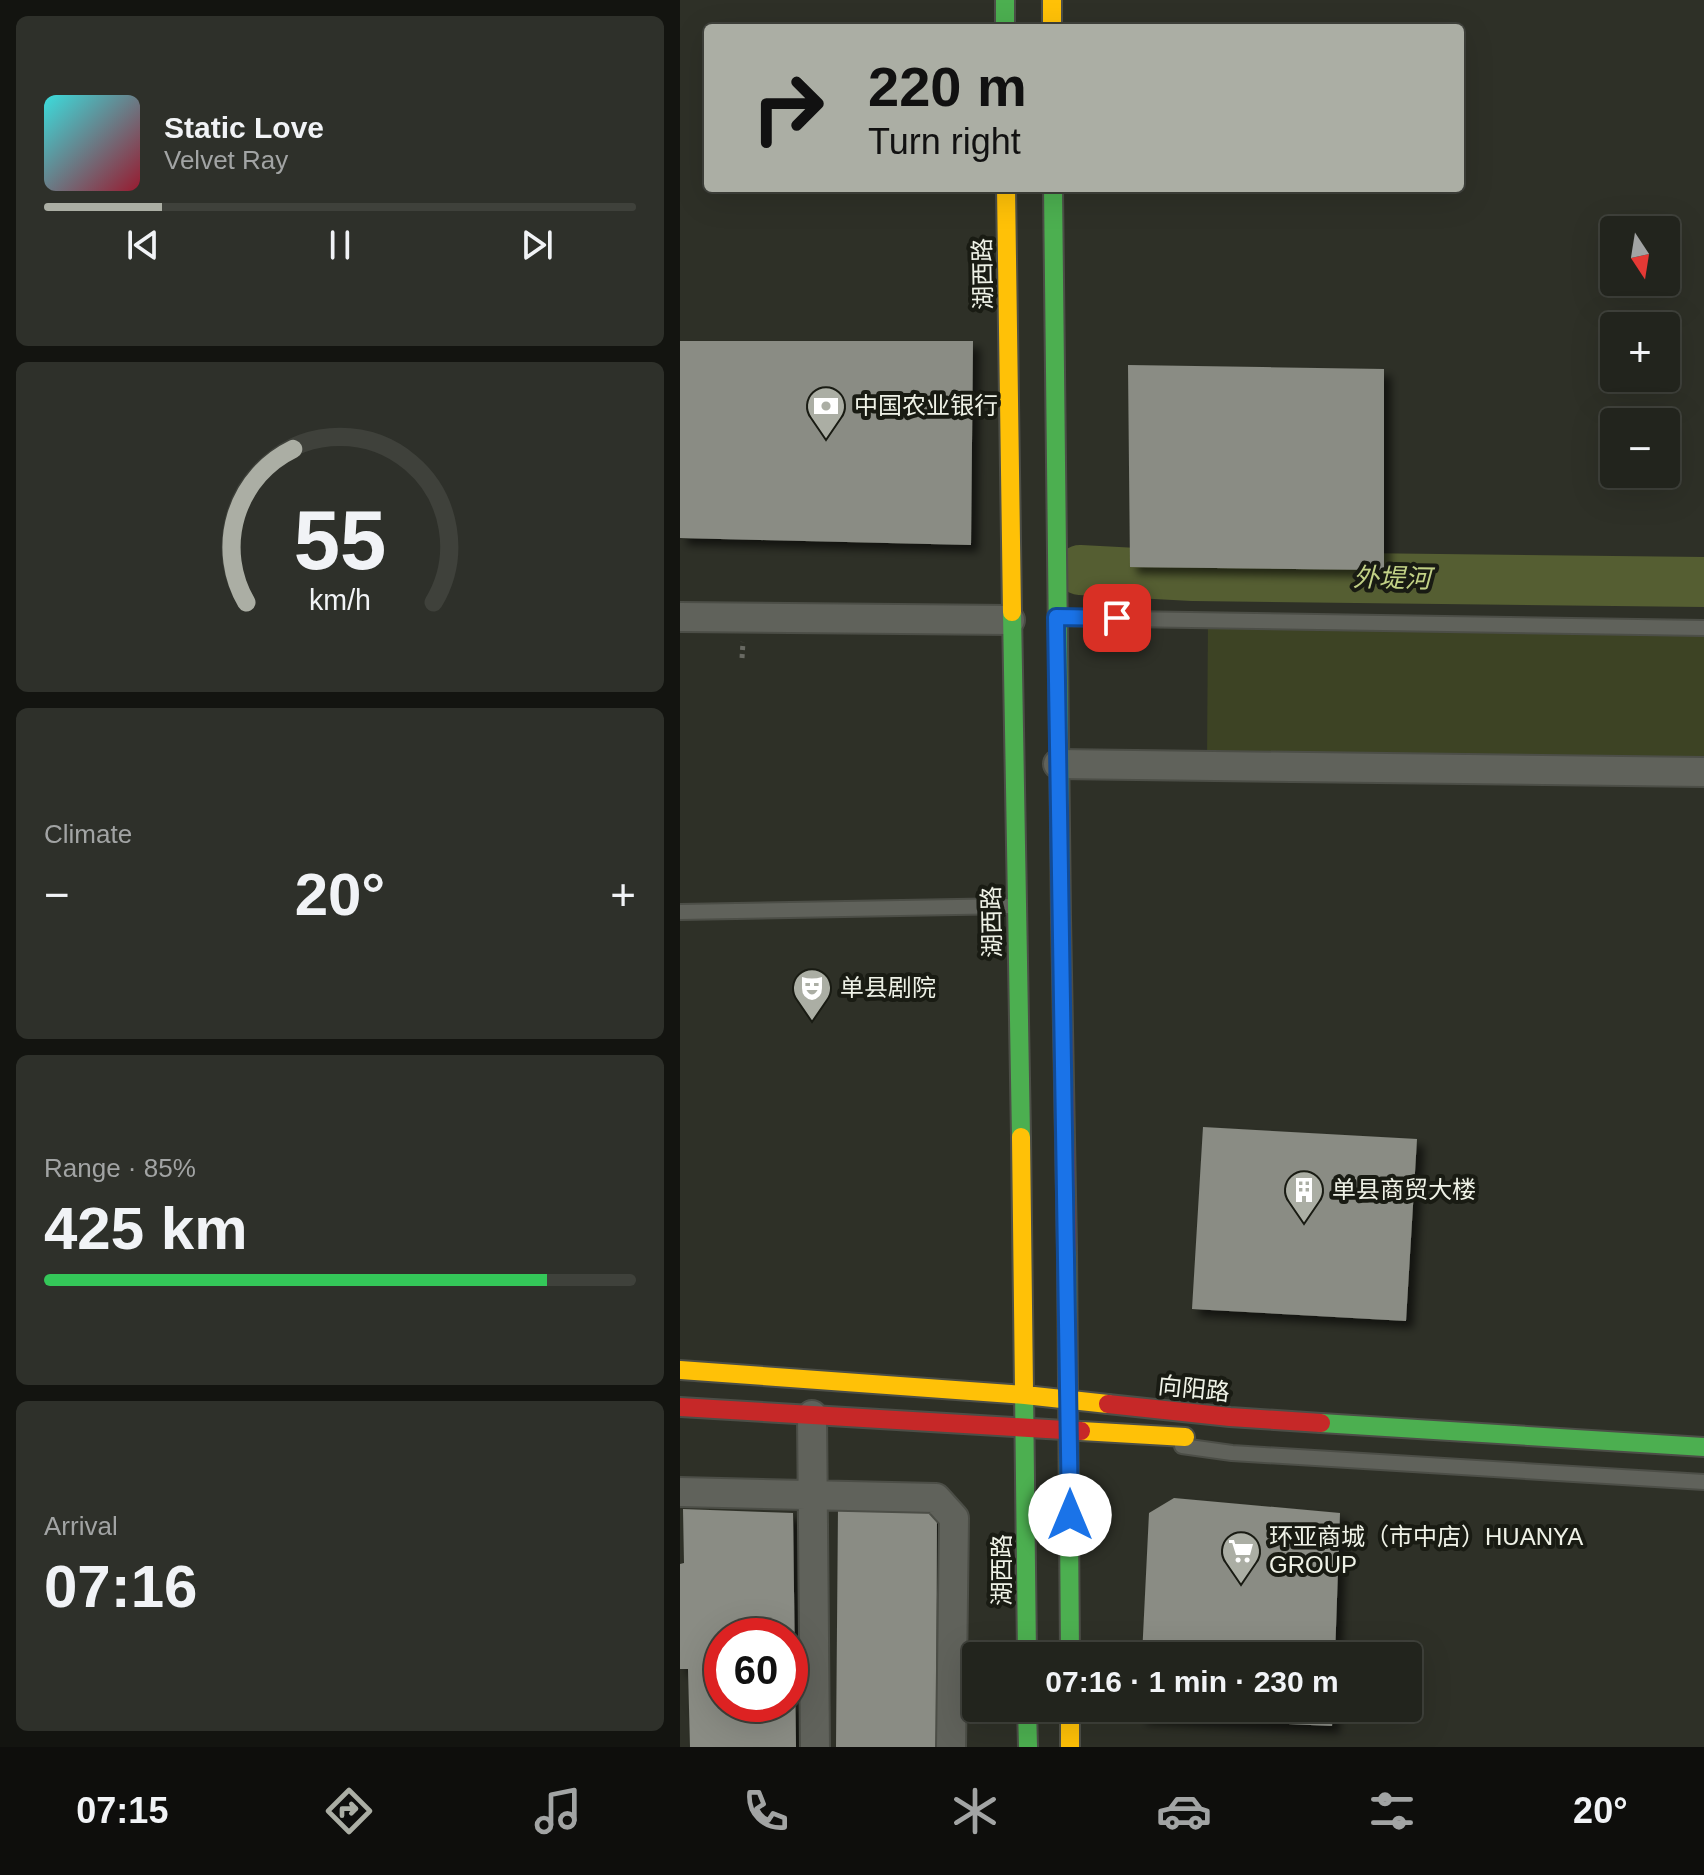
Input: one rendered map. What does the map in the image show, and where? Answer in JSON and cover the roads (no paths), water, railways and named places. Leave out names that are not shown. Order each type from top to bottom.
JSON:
[{"type":"main road","points":[[1005,0],[1005,24]]},
{"type":"main road","points":[[1052,0],[1052,24]]},
{"type":"main road","name":"湖西路","points":[[1006,192],[1027,1642]]},
{"type":"main road","points":[[1053,192],[1058,764],[1070,1399],[1070,1642]]},
{"type":"main road","name":"向阳路","points":[[680,1370],[1025,1395],[1230,1417],[1704,1447]]},
{"type":"main road","name":"向阳路","points":[[680,1407],[1704,1469]]},
{"type":"main road","points":[[1027,1722],[1028,1747]]},
{"type":"main road","points":[[1070,1722],[1070,1747]]},
{"type":"street","points":[[680,617],[1010,620]]},
{"type":"street","points":[[1058,764],[1704,772]]},
{"type":"street","points":[[812,1415],[815,1747]]},
{"type":"street","points":[[680,1492],[936,1498],[954,1518],[951,1747]]},
{"type":"lane","points":[[1056,617],[1704,628]]},
{"type":"lane","points":[[680,912],[1015,906]]},
{"type":"lane","points":[[1070,1399],[1236,1404],[1704,1434]]},
{"type":"lane","points":[[1070,1431],[1232,1453],[1704,1482]]},
{"type":"waterway","name":"外堤河","points":[[1080,570],[1193,576],[1704,582]]},
{"type":"place","name":"中国农业银行","points":[[826,440]]},
{"type":"place","name":"单县剧院","points":[[812,1022]]},
{"type":"place","name":"单县商贸大楼","points":[[1304,1224]]},
{"type":"place","name":"环亚商城（市中店）HUANYA GROUP","points":[[1241,1585]]}]
